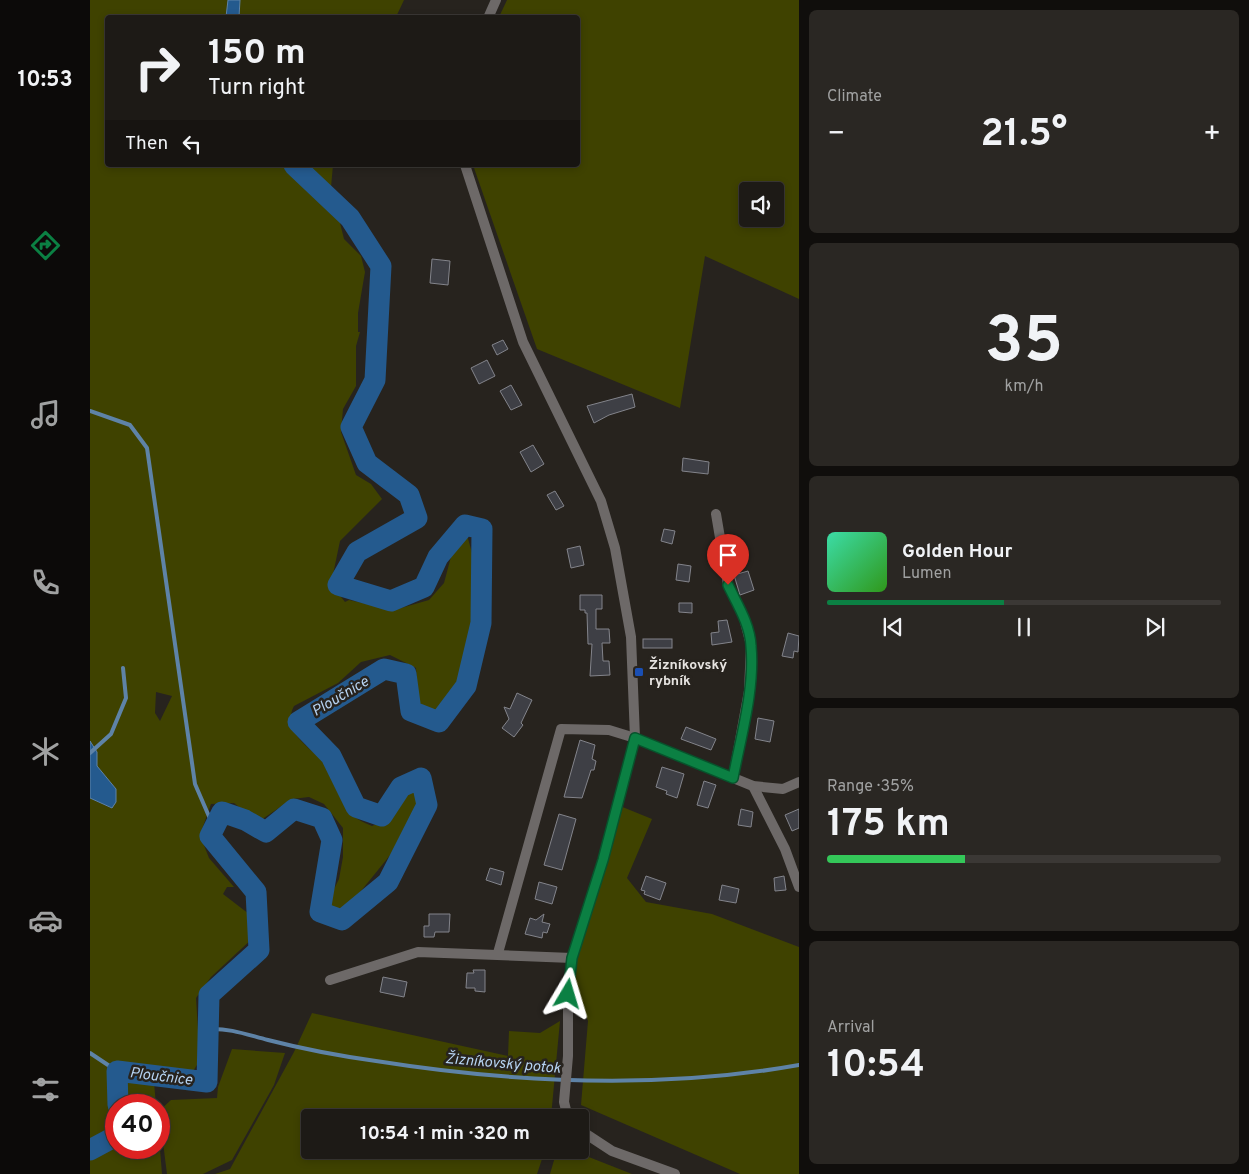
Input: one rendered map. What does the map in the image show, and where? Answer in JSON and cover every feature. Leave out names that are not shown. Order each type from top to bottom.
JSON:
[{"type":"street","points":[[489,15],[496,0]]},
{"type":"street","points":[[467,167],[523,342],[601,501],[615,548],[631,637],[635,738],[603,860],[572,958],[568,994],[568,1056],[564,1102],[566,1109]]},
{"type":"street","points":[[716,514],[728,585],[744,618],[751,645],[749,691],[733,778]]},
{"type":"street","points":[[498,953],[561,729],[609,730],[635,738],[753,786],[783,789],[799,782]]},
{"type":"street","points":[[753,786],[785,849],[799,886]]},
{"type":"street","points":[[330,980],[418,952],[498,953],[572,958]]},
{"type":"street","points":[[589,1136],[612,1151],[676,1174]]},
{"type":"shaded area","points":[[90,0],[404,0],[397,15],[105,15],[105,167],[333,167],[331,187],[344,239],[361,256],[365,272],[358,313],[358,332],[360,332],[356,346],[356,386],[343,409],[341,432],[356,475],[371,484],[382,499],[340,541],[331,584],[345,602],[349,600],[394,610],[429,600],[444,583],[452,553],[467,535],[474,560],[470,664],[432,719],[426,718],[418,700],[416,668],[390,655],[361,662],[338,683],[294,706],[291,717],[292,727],[297,736],[337,776],[349,811],[353,816],[372,826],[388,819],[412,787],[419,793],[408,833],[348,907],[329,912],[325,907],[339,879],[343,857],[343,828],[324,804],[309,797],[292,799],[258,822],[234,803],[211,804],[200,835],[209,858],[234,887],[227,887],[223,894],[249,914],[254,937],[211,977],[196,998],[200,1060],[192,1073],[159,1075],[153,1071],[155,1094],[105,1094],[105,1159],[161,1159],[162,1174],[90,1174],[90,798],[111,808],[116,789],[97,766],[97,752],[90,741]],"holes":[[[156,692],[172,696],[160,721],[155,713]]]},
{"type":"shaded area","points":[[507,0],[799,0],[799,299],[705,256],[680,408],[537,349],[474,167],[580,167],[580,15],[500,15]]},
{"type":"shaded area","points":[[620,806],[652,819],[627,878],[646,902],[712,914],[799,947],[799,1174],[740,1174],[581,1105],[588,1021],[572,975]]},
{"type":"shaded area","points":[[312,1013],[508,1056],[509,1031],[540,1033],[560,1021],[552,1109],[301,1109],[301,1159],[542,1159],[537,1174],[215,1174],[230,1169],[294,1052]]},
{"type":"shaded area","points":[[232,1049],[285,1053],[274,1085],[232,1160],[203,1174],[167,1174],[165,1159],[170,1159],[170,1101],[217,1098],[218,1087]]},
{"type":"shaded area","points":[[589,1157],[632,1174],[550,1174],[554,1159],[589,1159]]},
{"type":"water","points":[[228,0],[240,0],[239,15],[226,15]]},
{"type":"water","points":[[90,741],[97,752],[97,766],[116,789],[116,802],[112,808],[90,798]]},
{"type":"building","points":[[432,259],[450,261],[448,285],[430,283]]},
{"type":"building","points":[[503,340],[508,349],[497,355],[492,345]]},
{"type":"building","points":[[487,360],[495,376],[479,384],[471,368]]},
{"type":"building","points":[[511,385],[522,405],[511,410],[500,391]]},
{"type":"building","points":[[632,394],[635,407],[609,415],[594,423],[587,406]]},
{"type":"building","points":[[533,445],[544,464],[531,472],[520,452]]},
{"type":"building","points":[[683,458],[709,462],[708,474],[682,471]]},
{"type":"building","points":[[555,491],[564,506],[556,510],[547,495]]},
{"type":"building","points":[[664,529],[675,531],[672,544],[661,541]]},
{"type":"building","points":[[580,546],[584,565],[571,568],[567,549]]},
{"type":"building","points":[[678,564],[691,566],[689,582],[676,580]]},
{"type":"building","points":[[748,571],[754,590],[740,595],[734,575]]},
{"type":"building","points":[[580,595],[602,595],[602,609],[596,609],[596,629],[609,629],[610,643],[602,643],[603,661],[609,661],[610,675],[590,676],[592,644],[588,644],[587,613],[585,613],[585,610],[580,610]]},
{"type":"building","points":[[679,603],[692,603],[692,613],[679,612]]},
{"type":"building","points":[[727,620],[732,642],[712,645],[711,633],[719,632],[718,621]]},
{"type":"building","points":[[788,633],[799,636],[798,652],[794,651],[793,658],[782,656]]},
{"type":"building","points":[[643,639],[672,639],[672,648],[643,648]]},
{"type":"building","points":[[517,693],[532,700],[521,723],[523,725],[514,737],[502,728],[509,719],[504,707],[510,709]]},
{"type":"building","points":[[758,718],[774,721],[770,742],[755,739]]},
{"type":"building","points":[[686,727],[716,739],[711,750],[681,739]]},
{"type":"building","points":[[580,740],[595,745],[592,759],[596,761],[594,770],[591,770],[582,798],[564,797]]},
{"type":"building","points":[[662,767],[684,774],[677,798],[666,794],[667,791],[656,787]]},
{"type":"building","points":[[704,781],[716,785],[708,808],[697,805]]},
{"type":"building","points":[[741,809],[753,812],[751,827],[738,825]]},
{"type":"building","points":[[799,809],[799,828],[792,831],[785,815]]},
{"type":"building","points":[[559,814],[576,819],[562,870],[544,865]]},
{"type":"building","points":[[490,868],[504,872],[501,885],[486,880]]},
{"type":"building","points":[[646,876],[666,883],[660,900],[644,894],[645,891],[641,890]]},
{"type":"building","points":[[784,876],[786,890],[775,891],[774,878]]},
{"type":"building","points":[[539,882],[557,887],[552,904],[535,899]]},
{"type":"building","points":[[722,885],[739,889],[736,903],[719,900]]},
{"type":"building","points":[[429,914],[450,914],[449,932],[435,932],[434,937],[424,937],[424,926],[429,926]]},
{"type":"building","points":[[544,914],[542,922],[550,924],[547,933],[543,932],[542,938],[525,934],[530,918],[536,920]]},
{"type":"building","points":[[473,970],[485,970],[485,992],[475,991],[475,988],[466,988],[467,973],[474,973]]},
{"type":"building","points":[[383,977],[407,982],[404,997],[380,992]]},
{"type":"waterway","name":"Ploučnice","points":[[118,1094],[117,1071],[207,1082],[209,995],[259,950],[256,892],[210,836],[222,812],[245,820],[266,832],[294,809],[322,818],[332,840],[320,912],[342,920],[388,882],[427,805],[421,778],[401,787],[382,816],[356,807],[331,756],[298,722],[384,669],[406,674],[411,711],[439,722],[466,686],[481,623],[482,529],[465,525],[438,557],[424,587],[391,601],[338,585],[357,552],[417,518],[409,495],[367,463],[351,427],[375,380],[381,266],[350,218],[296,167]]},
{"type":"waterway","points":[[90,411],[130,425],[147,448],[195,784],[214,828]]},
{"type":"waterway","points":[[90,753],[111,734],[126,698],[123,668]]},
{"type":"waterway","name":"Žizníkovský potok","points":[[209,1029],[232,1031],[322,1052],[362,1059],[428,1069],[534,1079],[641,1081],[747,1073],[799,1065]]},
{"type":"waterway","points":[[90,1053],[117,1071]]},
{"type":"waterway","name":"Ploučnice","points":[[90,1150],[105,1142]]},
{"type":"place","name":"Žizníkovský rybník","points":[[639,672]]},
{"type":"route","points":[[568,994],[572,958],[603,860],[635,738],[733,778],[749,691],[751,645],[744,618],[728,585]]}]
